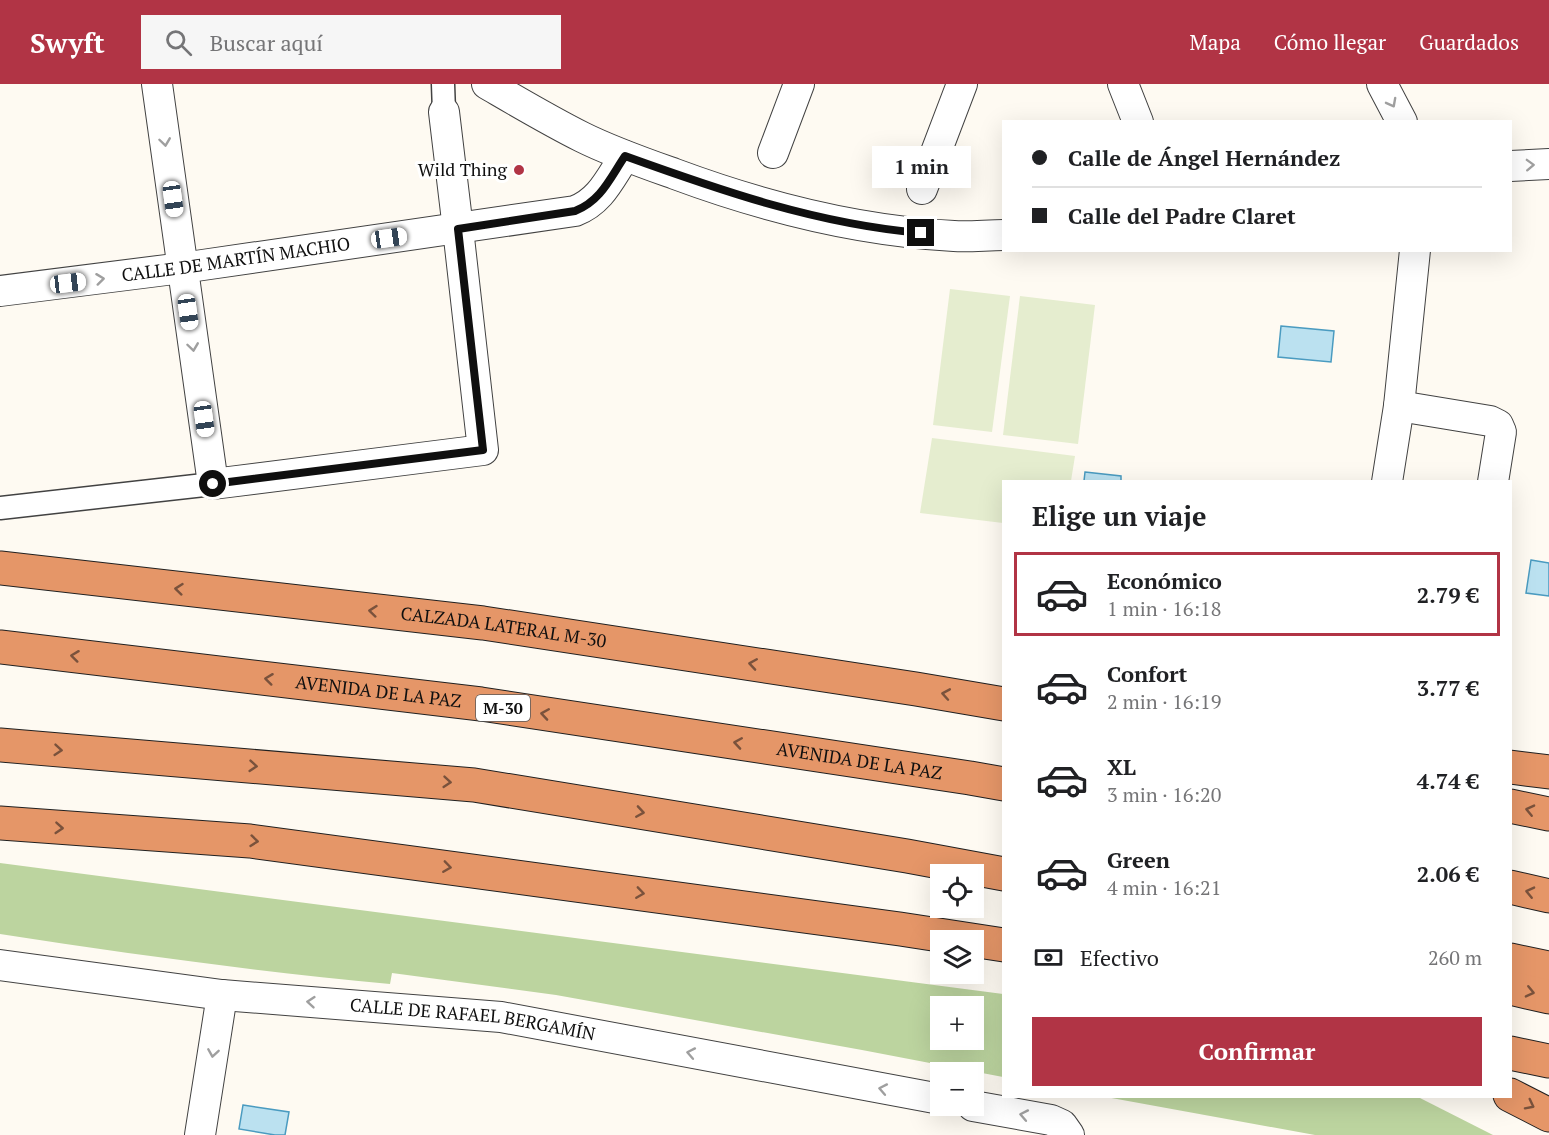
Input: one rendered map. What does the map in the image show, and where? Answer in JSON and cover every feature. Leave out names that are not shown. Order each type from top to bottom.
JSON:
[{"type":"highway","name":"CALZADA LATERAL M-30","points":[[0,568],[483,623],[1002,704]]},
{"type":"highway","name":"AVENIDA DE LA PAZ","points":[[0,647],[481,705],[1002,784]]},
{"type":"highway","points":[[0,746],[474,784],[1002,874]]},
{"type":"highway","points":[[1512,767],[1549,772]]},
{"type":"highway","points":[[1512,806],[1549,814]]},
{"type":"highway","points":[[0,823],[250,841],[888,927],[1002,945]]},
{"type":"highway","points":[[1512,887],[1549,896]]},
{"type":"highway","points":[[1512,960],[1549,968]]},
{"type":"highway","points":[[1512,988],[1549,997]]},
{"type":"highway","points":[[1512,1053],[1549,1061]]},
{"type":"highway","points":[[1512,1096],[1549,1115]]},
{"type":"street","points":[[157,84],[213,484]]},
{"type":"street","points":[[487,84],[582,137],[625,156],[759,202],[821,218],[904,231],[955,236],[1002,235]]},
{"type":"street","points":[[773,153],[799,84]]},
{"type":"street","points":[[922,189],[962,84]]},
{"type":"street","points":[[1123,84],[1137,120]]},
{"type":"street","points":[[1382,84],[1401,120]]},
{"type":"street","points":[[0,508],[483,450],[444,98]]},
{"type":"street","name":"CALLE DE MARTÍN MACHIO","points":[[0,291],[182,268],[575,211],[586,207],[598,197],[625,156]]},
{"type":"street","points":[[1512,166],[1549,164]]},
{"type":"street","points":[[1387,480],[1399,406],[1415,252]]},
{"type":"street","points":[[1399,406],[1490,421],[1498,425],[1501,432],[1493,480]]},
{"type":"street","name":"CALLE DE RAFAEL BERGAMÍN","points":[[0,965],[222,995],[501,1017],[930,1097]]},
{"type":"street","points":[[200,1135],[222,995]]},
{"type":"street","points":[[984,1108],[1051,1120],[1062,1125],[1069,1135]]},
{"type":"green space","points":[[950,289],[1010,296],[992,432],[933,425]]},
{"type":"green space","points":[[1020,296],[1095,305],[1078,444],[1003,435]]},
{"type":"green space","points":[[932,438],[1075,456],[1071,480],[1002,480],[1002,523],[920,513]]},
{"type":"green space","points":[[0,863],[1002,994],[1002,1077],[984,1073],[984,1062],[930,1063],[556,995],[392,973],[390,984],[292,974],[0,934]]},
{"type":"green space","points":[[1112,1098],[1420,1098],[1493,1135],[1315,1135]]},
{"type":"water","points":[[1281,326],[1334,331],[1331,362],[1278,357]]},
{"type":"water","points":[[1085,472],[1121,476],[1121,480],[1084,480]]},
{"type":"water","points":[[1531,560],[1549,563],[1549,596],[1526,593]]},
{"type":"water","points":[[243,1105],[289,1112],[285,1135],[239,1129]]},
{"type":"place","name":"Wild Thing","points":[[519,170]]},
{"type":"route","points":[[213,484],[483,450],[458,229],[575,211],[586,207],[598,197],[625,156],[702,184],[800,213],[921,233]]}]
